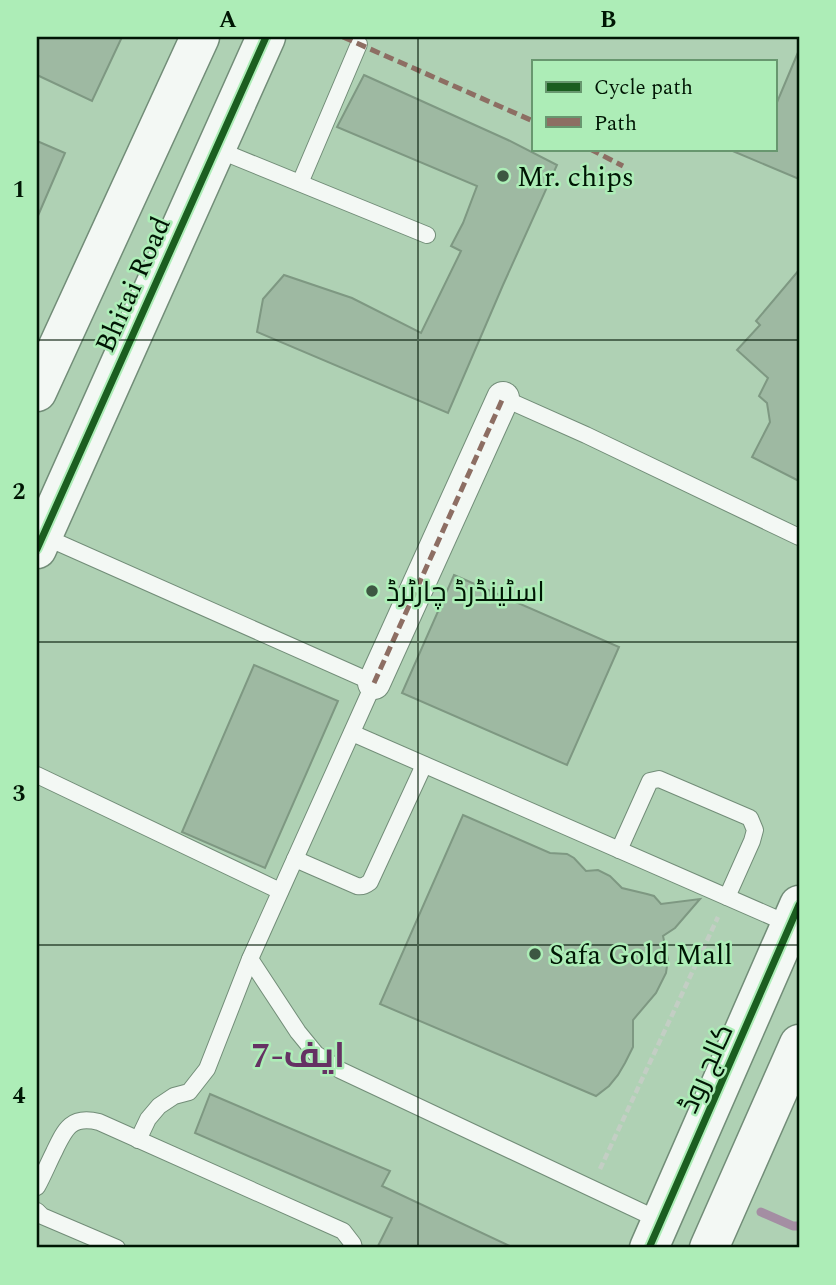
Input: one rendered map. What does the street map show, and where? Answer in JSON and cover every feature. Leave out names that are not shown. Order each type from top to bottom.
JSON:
[{"type":"street","name":"Bhitai Road","points":[[37,392],[200,37]]},
{"type":"street","name":"Bhitai Road","points":[[39,539],[266,37]]},
{"type":"street","points":[[374,683],[503,397]]},
{"type":"street","name":"کالج روڈ","points":[[655,1235],[796,919]]},
{"type":"street","points":[[709,1248],[799,1044]]},
{"type":"lane","points":[[300,183],[359,44]]},
{"type":"lane","points":[[216,149],[427,235]]},
{"type":"lane","points":[[503,397],[799,537]]},
{"type":"lane","points":[[39,539],[374,683],[250,959],[207,1069],[188,1092],[174,1096],[159,1106],[148,1119],[138,1140]]},
{"type":"lane","points":[[352,733],[727,897],[796,919]]},
{"type":"lane","points":[[295,859],[358,886],[366,885],[370,882],[424,765]]},
{"type":"lane","points":[[37,775],[281,891]]},
{"type":"lane","points":[[619,850],[650,780],[653,779],[659,779],[750,818],[755,830],[752,841],[727,897]]},
{"type":"lane","points":[[250,959],[298,1032],[316,1054],[332,1065],[591,1189],[655,1235]]},
{"type":"lane","points":[[37,1187],[65,1131],[74,1123],[88,1120],[99,1122],[343,1231],[354,1248]]},
{"type":"lane","points":[[37,1211],[94,1244],[117,1248]]},
{"type":"path","points":[[591,1189],[727,897]]},
{"type":"building","points":[[37,37],[122,37],[92,101],[37,75]]},
{"type":"building","points":[[799,50],[799,179],[730,150],[776,150],[776,105]]},
{"type":"building","points":[[364,75],[557,165],[448,413],[257,332],[263,299],[284,275],[352,298],[421,333],[461,251],[451,246],[477,186],[337,127]]},
{"type":"building","points":[[37,141],[65,153],[37,218]]},
{"type":"building","points":[[799,270],[799,481],[752,457],[770,422],[767,403],[759,396],[768,378],[737,350],[760,325],[756,321]]},
{"type":"building","points":[[454,575],[619,647],[567,765],[402,693]]},
{"type":"building","points":[[254,665],[338,701],[265,868],[182,832]]},
{"type":"building","name":"Safa Gold Mall","points":[[463,815],[550,853],[567,854],[586,871],[598,870],[610,876],[622,888],[654,896],[661,904],[700,899],[675,928],[663,936],[668,959],[666,973],[656,993],[633,1020],[633,1047],[625,1063],[609,1086],[596,1096],[380,1004]]},
{"type":"building","points":[[210,1094],[390,1171],[382,1186],[514,1248],[377,1248],[392,1218],[195,1133]]},
{"type":"waterway","points":[[761,1212],[799,1226]]},
{"type":"marked path","points":[[343,37],[532,121]]},
{"type":"marked path","points":[[592,150],[623,166]]},
{"type":"marked path","points":[[374,683],[503,398]]},
{"type":"cycle path","points":[[37,549],[266,37]]},
{"type":"cycle path","points":[[649,1248],[799,905]]},
{"type":"place","name":"Mr. chips","points":[[503,176]]},
{"type":"place","name":"اسٹینڈرڈ چارٹرڈ","points":[[372,591]]},
{"type":"place","name":"Safa Gold Mall","points":[[535,954]]},
{"type":"district","name":"ایف-7","points":[[298,1055]]}]
